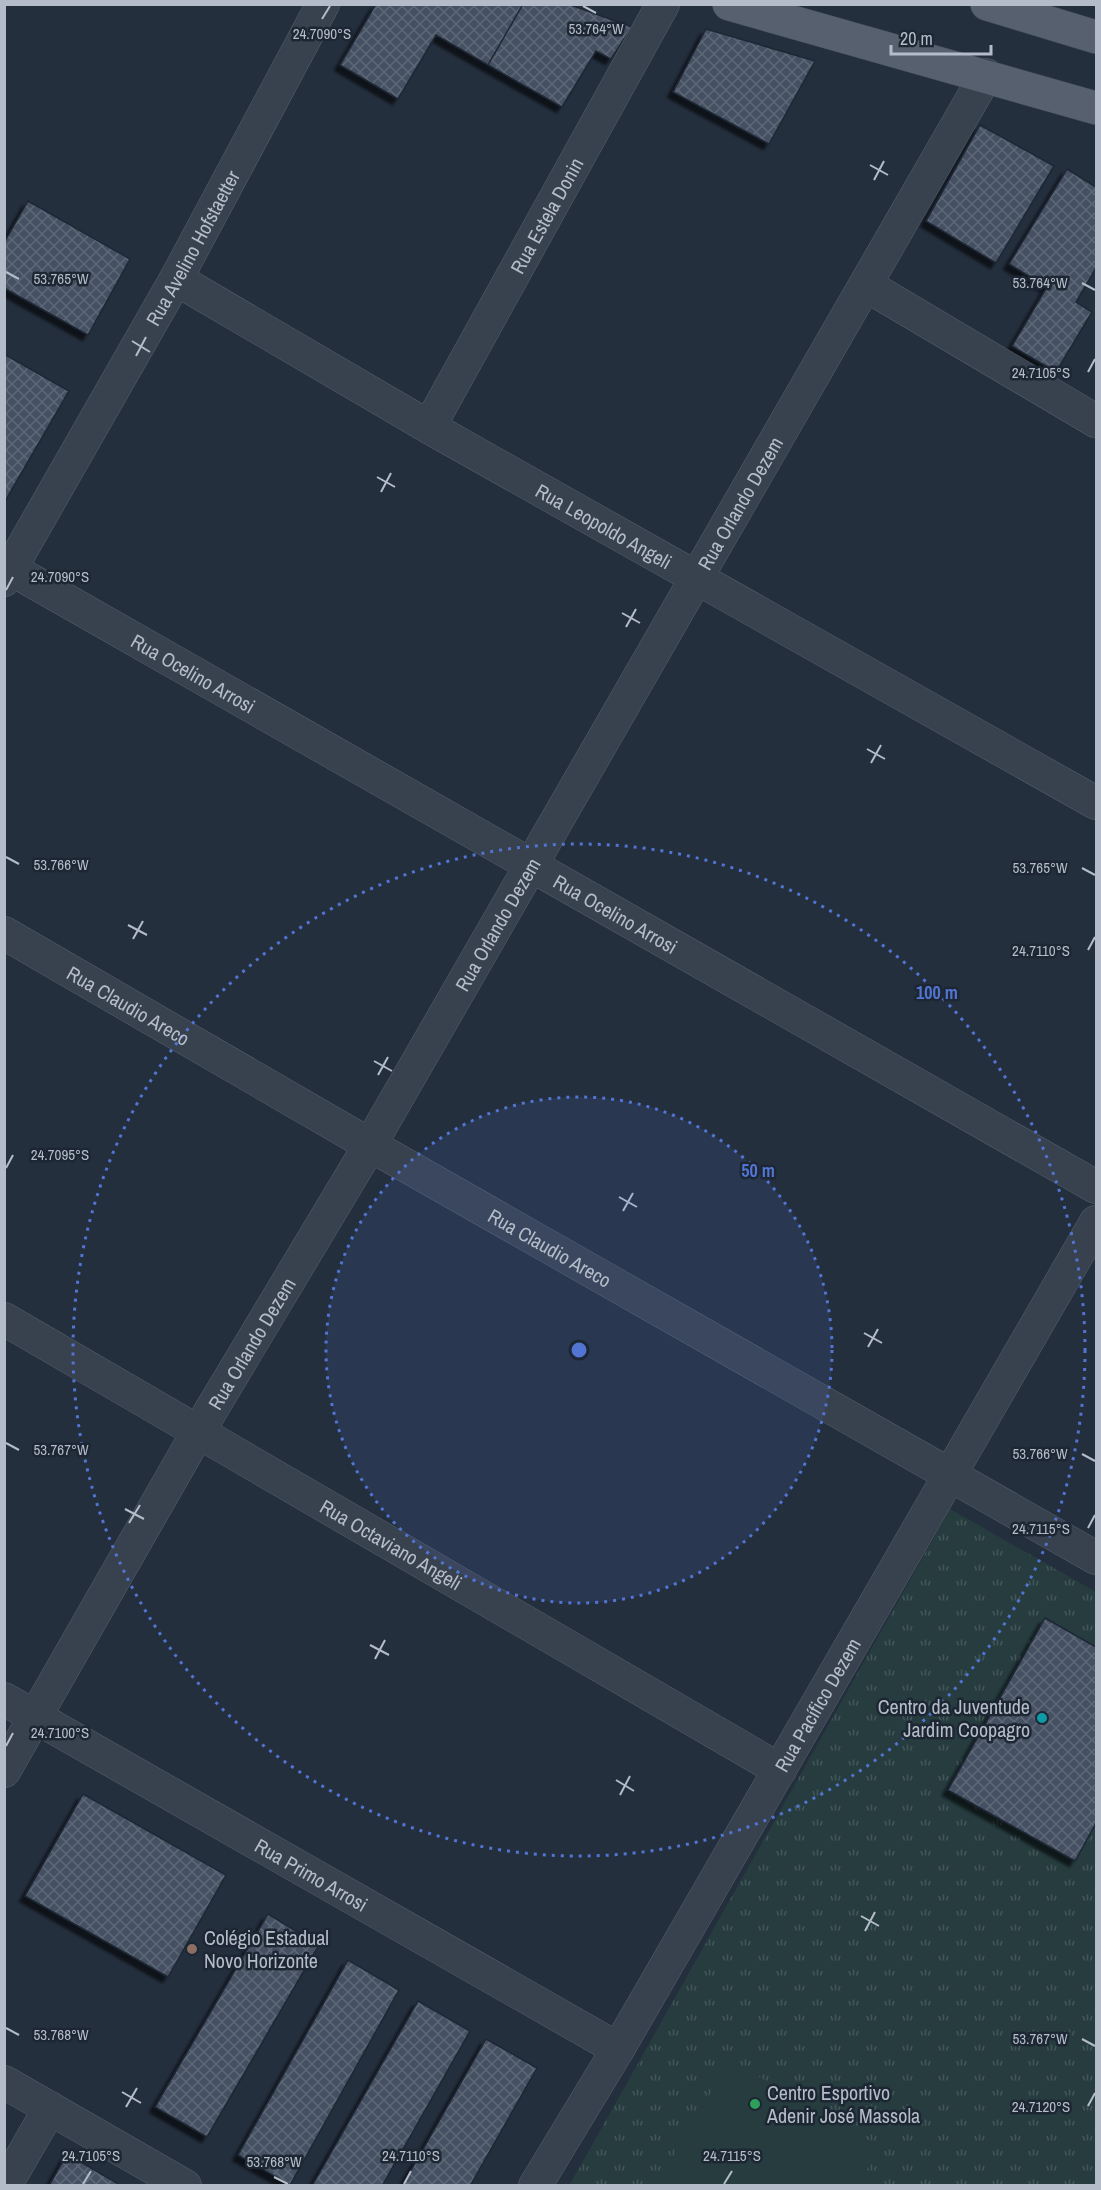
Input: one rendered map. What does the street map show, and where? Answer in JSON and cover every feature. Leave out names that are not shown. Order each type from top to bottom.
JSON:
[{"type":"main road","points":[[729,4],[1096,108]]},
{"type":"main road","points":[[987,4],[1096,37]]},
{"type":"street","name":"Rua Avelino Hofstaetter","points":[[8,574],[176,279],[323,4]]},
{"type":"street","name":"Rua Estela Donin","points":[[429,427],[663,4]]},
{"type":"street","name":"Rua Orlando Dezem","points":[[4,1771],[198,1432],[370,1145],[986,75]]},
{"type":"street","name":"Rua Leopoldo Angeli","points":[[176,279],[429,427],[1096,803]]},
{"type":"street","points":[[866,285],[1096,421]]},
{"type":"street","name":"Rua Ocelino Arrosi","points":[[8,574],[531,864],[1096,1187]]},
{"type":"street","name":"Rua Claudio Areco","points":[[4,933],[370,1145],[1096,1558]]},
{"type":"street","name":"Rua Pacífico Dezem","points":[[535,2186],[618,2049],[1096,1222]]},
{"type":"street","name":"Rua Octaviano Angeli","points":[[4,1319],[780,1770]]},
{"type":"street","name":"Rua Primo Arrosi","points":[[4,1699],[618,2049]]},
{"type":"street","points":[[4,2082],[185,2186]]},
{"type":"street","points":[[5,2186],[50,2108]]},
{"type":"green space","points":[[950,1509],[1096,1592],[1096,2185],[569,2186]]},
{"type":"green space","name":"Centro Esportivo Adenir José Massola","points":[[730,2060],[880,2147],[858,2185],[657,2185]]},
{"type":"building","points":[[376,4],[523,4],[488,65],[436,35],[398,99],[340,65]]},
{"type":"building","points":[[523,4],[568,4],[632,27],[611,59],[596,51],[562,107],[488,65]]},
{"type":"building","points":[[706,29],[815,61],[769,144],[673,92]]},
{"type":"building","points":[[980,125],[1054,166],[996,263],[926,221]]},
{"type":"building","points":[[1067,169],[1096,187],[1096,268],[1076,302],[1092,312],[1056,372],[1012,346],[1047,287],[1009,264]]},
{"type":"building","points":[[28,201],[130,259],[88,335],[4,288],[4,243]]},
{"type":"building","points":[[4,354],[69,391],[4,503]]},
{"type":"building","name":"Centro da Juventude Jardim Coopagro","points":[[1045,1618],[1096,1647],[1096,1823],[1075,1861],[948,1790]]},
{"type":"building","points":[[83,1794],[226,1875],[168,1977],[25,1896]]},
{"type":"building","points":[[268,1914],[319,1945],[207,2137],[155,2107]]},
{"type":"building","points":[[348,1960],[399,1990],[290,2185],[238,2155]]},
{"type":"building","points":[[418,2001],[470,2031],[382,2186],[312,2186]]},
{"type":"building","points":[[486,2039],[537,2068],[470,2186],[402,2186]]},
{"type":"building","points":[[67,2154],[122,2186],[49,2186]]},
{"type":"place","name":"Centro da Juventude Jardim Coopagro","points":[[1042,1718]]},
{"type":"place","name":"Colégio Estadual Novo Horizonte","points":[[192,1949]]},
{"type":"place","name":"Centro Esportivo Adenir José Massola","points":[[755,2104]]}]
